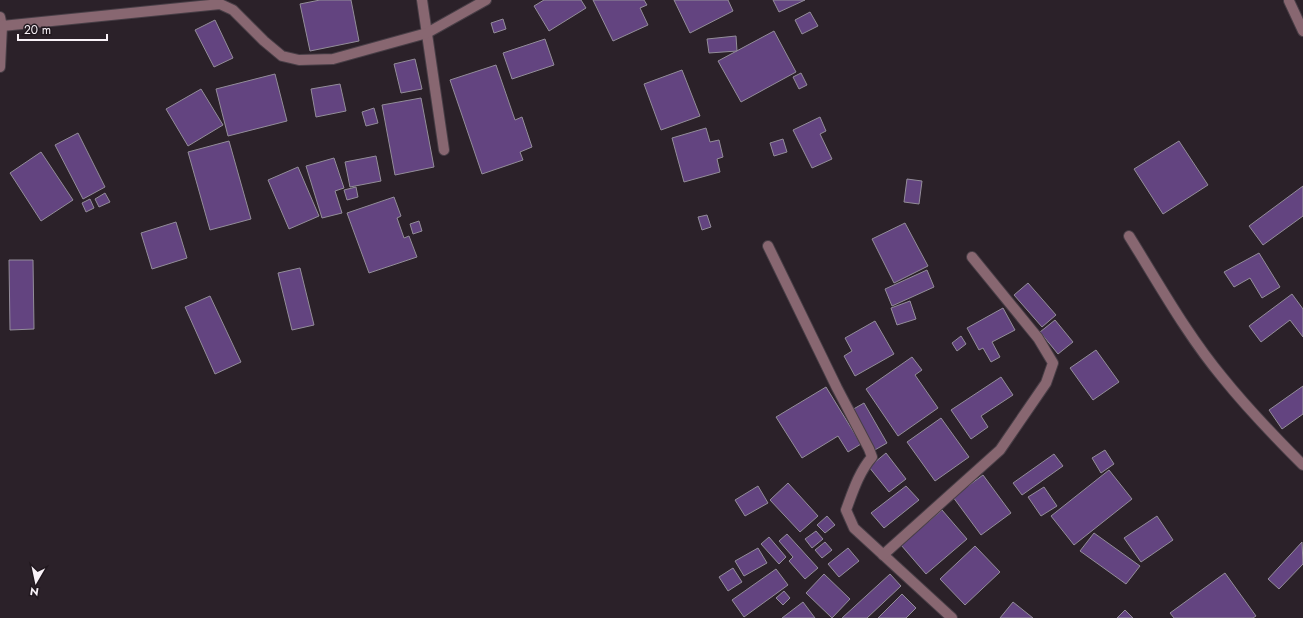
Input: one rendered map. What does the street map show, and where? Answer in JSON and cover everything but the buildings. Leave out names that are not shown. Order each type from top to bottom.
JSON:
[{"type":"street","points":[[422,0],[444,150]]},
{"type":"street","points":[[0,67],[1,21],[220,4],[233,10],[264,41],[282,56],[298,60],[333,59],[427,33],[486,0]]},
{"type":"street","points":[[1289,1],[1303,32]]},
{"type":"street","points":[[1129,236],[1180,319],[1222,377],[1259,420],[1303,466]]},
{"type":"street","points":[[768,246],[872,457],[856,481],[846,510],[854,528],[952,618]]},
{"type":"street","points":[[883,555],[1000,450],[1046,383],[1052,363],[1038,338],[972,256]]}]
